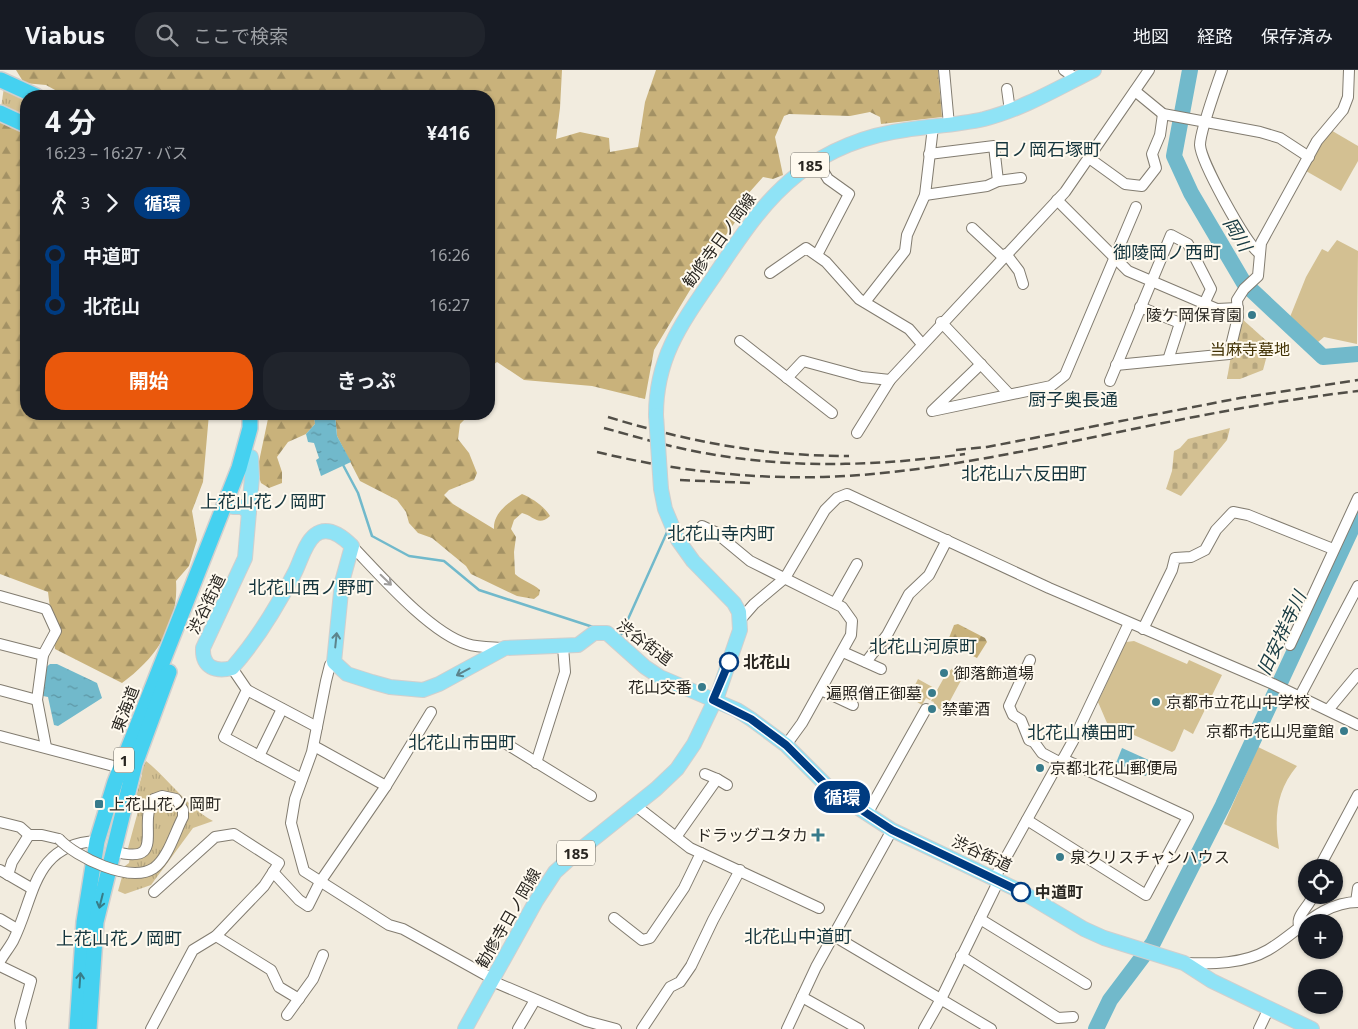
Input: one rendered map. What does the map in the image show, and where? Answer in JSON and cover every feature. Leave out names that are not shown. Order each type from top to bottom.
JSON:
[{"type":"highway","points":[[1,80],[23,90]]},
{"type":"highway","points":[[0,113],[20,122]]},
{"type":"highway","name":"東海道","points":[[77,1029],[84,922],[97,841],[121,768],[240,468],[250,428],[250,420]]},
{"type":"highway","name":"東海道","points":[[89,1029],[96,922],[135,764],[233,507],[251,457],[261,420]]},
{"type":"main road","name":"勧修寺日ノ岡線","points":[[465,1029],[536,901],[555,872],[665,782],[682,762],[694,744],[713,700],[718,694],[734,650],[740,628],[740,620],[734,603],[693,561],[678,540],[664,509],[656,416],[658,379],[673,338],[761,209],[788,182],[817,161],[854,143],[875,136],[949,125],[1010,111],[1094,70]]},
{"type":"main road","name":"渋谷街道","points":[[232,668],[214,670],[207,665],[203,655],[211,628],[242,569],[247,548],[251,457]]},
{"type":"main road","points":[[233,507],[242,507],[249,512]]},
{"type":"main road","points":[[232,668],[258,634],[294,572],[308,542],[315,535],[326,531],[337,534],[352,546],[342,582],[334,662]]},
{"type":"main road","name":"渋谷街道","points":[[334,662],[347,674],[372,682],[397,688],[423,690],[439,684],[505,648],[578,645],[594,633],[607,633],[645,667],[660,677],[751,719],[786,745],[831,790],[892,830],[996,879],[1084,929],[1184,963],[1212,981],[1308,1028]]},
{"type":"street","points":[[944,70],[949,125]]},
{"type":"street","points":[[1064,70],[1077,79]]},
{"type":"street","points":[[857,433],[890,380],[941,322],[1057,200],[1089,158],[1149,70]]},
{"type":"street","points":[[1222,70],[1200,144],[1204,158],[1251,247],[1259,253]]},
{"type":"street","points":[[1116,365],[1229,354],[1238,317],[1237,300],[1244,289],[1258,276],[1261,266],[1259,253],[1262,243],[1309,157],[1318,141],[1343,110],[1348,98],[1349,70]]},
{"type":"street","points":[[1007,89],[1010,111]]},
{"type":"street","points":[[1135,91],[1163,114],[1280,138],[1309,157]]},
{"type":"street","points":[[1089,158],[1125,184],[1142,186],[1156,168],[1152,154],[1160,135],[1163,114]]},
{"type":"street","points":[[865,302],[905,251],[907,235],[925,196],[932,127]]},
{"type":"street","points":[[930,154],[994,146],[998,181]]},
{"type":"street","points":[[817,161],[828,179],[849,194],[817,255]]},
{"type":"street","points":[[925,196],[987,186],[998,181],[1021,178]]},
{"type":"street","points":[[1057,200],[1128,271],[1217,309],[1238,308]]},
{"type":"street","points":[[980,364],[932,411],[1051,386],[1065,375],[1136,207]]},
{"type":"street","points":[[972,228],[1004,255],[1019,271],[1023,284]]},
{"type":"street","points":[[1110,381],[1171,235],[1188,244],[1211,288],[1204,304]]},
{"type":"street","points":[[770,273],[806,248],[826,262],[858,299],[909,329],[922,344]]},
{"type":"street","points":[[1140,307],[1180,323],[1168,360]]},
{"type":"street","points":[[941,322],[1009,394]]},
{"type":"street","points":[[740,341],[832,413]]},
{"type":"street","points":[[787,378],[803,361],[862,377],[890,380]]},
{"type":"street","points":[[740,620],[754,604],[785,578],[825,510],[840,496],[851,495],[894,517],[1129,623],[1300,696],[1358,724]]},
{"type":"street","points":[[1290,645],[1333,548],[1358,498]]},
{"type":"street","points":[[1143,629],[1172,570],[1175,558],[1190,556],[1205,550],[1216,530],[1233,512],[1248,515],[1333,548]]},
{"type":"street","points":[[702,526],[715,532],[750,561],[835,603],[850,616],[853,626],[843,652],[786,745]]},
{"type":"street","points":[[866,662],[887,635],[909,594],[929,575],[947,540]]},
{"type":"street","points":[[352,546],[383,578],[443,632],[466,644],[505,648]]},
{"type":"street","points":[[835,603],[856,564]]},
{"type":"street","points":[[1300,696],[1357,591]]},
{"type":"street","points":[[0,596],[46,609],[56,631],[43,655],[37,700],[46,747]]},
{"type":"street","points":[[924,1029],[941,1000],[980,919],[996,879],[1061,761],[1129,623]]},
{"type":"street","points":[[0,644],[43,655]]},
{"type":"street","points":[[536,763],[565,672],[563,647]]},
{"type":"street","points":[[843,652],[881,669]]},
{"type":"street","points":[[1027,820],[1146,895],[1188,817],[1042,753],[1034,742],[1030,740],[1021,720],[1013,715],[1009,706],[1030,660]]},
{"type":"street","points":[[334,662],[330,665],[316,727],[314,746],[294,799],[291,823],[304,871],[389,925],[404,929],[493,980],[586,1021],[616,1029]]},
{"type":"street","points":[[232,668],[247,690],[316,727]]},
{"type":"street","points":[[1328,710],[1358,674]]},
{"type":"street","points":[[0,690],[37,700]]},
{"type":"street","points":[[247,690],[224,737],[302,779]]},
{"type":"street","points":[[821,690],[853,705]]},
{"type":"street","points":[[259,756],[282,708]]},
{"type":"street","points":[[867,814],[926,709]]},
{"type":"street","points":[[273,872],[299,900],[308,906],[320,882],[386,786],[431,712]]},
{"type":"street","points":[[0,736],[121,768]]},
{"type":"street","points":[[500,740],[591,796]]},
{"type":"street","points":[[314,746],[386,786]]},
{"type":"street","points":[[705,774],[727,784]]},
{"type":"street","points":[[676,837],[717,780]]},
{"type":"street","points":[[1324,859],[1358,795]]},
{"type":"street","points":[[0,822],[20,827],[29,835],[42,834],[59,839],[74,853],[83,858],[130,873],[146,871],[159,863],[183,817],[183,810],[176,799],[162,796],[154,798],[149,806],[148,844],[139,855],[130,856],[113,851]]},
{"type":"street","points":[[636,806],[676,837],[701,853],[819,908]]},
{"type":"street","points":[[787,1029],[834,936],[892,830]]},
{"type":"street","points":[[152,1029],[193,950],[216,936],[264,886],[279,863],[234,834],[215,837],[154,892]]},
{"type":"street","points":[[29,835],[4,872],[32,888]]},
{"type":"street","points":[[0,960],[13,941],[32,888],[42,869],[52,859],[75,843],[97,841]]},
{"type":"street","points":[[614,918],[642,940],[650,938],[684,888],[701,853]]},
{"type":"street","points":[[642,1029],[670,987],[680,982],[691,966],[740,870]]},
{"type":"street","points":[[1320,914],[1348,902],[1357,902],[1358,888]]},
{"type":"street","points":[[1303,914],[1311,904]]},
{"type":"street","points":[[0,919],[17,929]]},
{"type":"street","points":[[980,919],[1086,984]]},
{"type":"street","points":[[1184,963],[1210,964],[1235,961],[1258,955],[1269,950],[1298,926]]},
{"type":"street","points":[[216,936],[271,970],[279,986],[299,999]]},
{"type":"street","points":[[834,936],[991,1029]]},
{"type":"street","points":[[286,1015],[313,980],[324,954]]},
{"type":"street","points":[[961,956],[1058,1018],[1073,1017]]},
{"type":"street","points":[[0,966],[31,982],[20,1021],[21,1029]]},
{"type":"street","points":[[802,997],[859,1029]]},
{"type":"street","points":[[518,1029],[535,1000]]},
{"type":"street","points":[[1259,1029],[1269,1008]]},
{"type":"green space","points":[[16,70],[562,70],[556,139],[580,132],[609,138],[610,152],[638,147],[645,102],[656,70],[938,70],[942,117],[881,124],[880,117],[870,112],[850,116],[789,114],[784,116],[775,137],[783,175],[773,179],[763,177],[747,195],[746,207],[708,260],[654,350],[645,399],[592,386],[524,380],[497,362],[495,364],[495,90],[55,90],[46,85],[24,83]]},
{"type":"green space","points":[[4,87],[20,94],[20,117],[1,108]]},
{"type":"green space","points":[[0,121],[20,130],[20,420],[208,420],[203,482],[192,511],[197,540],[189,566],[176,581],[174,612],[163,639],[155,651],[145,663],[122,683],[55,649],[48,592],[0,574]]},
{"type":"green space","points":[[1329,129],[1358,146],[1358,161],[1341,191],[1306,171]]},
{"type":"green space","points":[[1337,240],[1358,251],[1357,344],[1324,337],[1318,342],[1290,317],[1306,277],[1322,249],[1328,252]]},
{"type":"green space","name":"当麻寺墓地","points":[[1241,318],[1270,344],[1263,370],[1240,379],[1227,379],[1234,338]]},
{"type":"green space","points":[[268,420],[315,420],[315,424],[306,434],[288,442],[277,457],[282,472],[282,483],[269,488],[261,483],[257,471]]},
{"type":"green space","points":[[336,420],[464,420],[460,424],[458,439],[469,453],[477,473],[474,480],[449,490],[444,495],[453,504],[494,529],[494,523],[499,513],[507,504],[522,494],[534,500],[545,509],[550,516],[546,519],[539,521],[522,513],[514,520],[511,529],[516,537],[514,552],[515,574],[540,590],[539,595],[534,599],[517,596],[471,574],[466,566],[432,538],[418,533],[409,523],[406,512],[397,500],[360,481],[337,436]]},
{"type":"green space","points":[[1230,428],[1227,440],[1181,496],[1166,489],[1172,471],[1174,451],[1180,448],[1188,439]]},
{"type":"green space","points":[[958,624],[985,638],[987,642],[977,658],[947,643],[954,625]]},
{"type":"green space","points":[[1134,641],[1187,664],[1189,660],[1222,675],[1193,734],[1184,729],[1175,750],[1172,752],[1107,723],[1098,702],[1126,642]]},
{"type":"green space","points":[[954,667],[965,673],[944,712],[933,705],[934,702],[931,701],[946,674]]},
{"type":"green space","points":[[918,679],[936,689],[930,700],[926,698],[922,705],[909,697]]},
{"type":"green space","points":[[1258,747],[1297,766],[1285,785],[1278,805],[1277,838],[1279,849],[1224,824]]},
{"type":"green space","points":[[146,761],[186,801],[213,821],[193,828],[151,885],[125,894],[118,891],[125,866],[129,863],[131,851],[128,848],[140,804],[136,796],[142,775],[140,773]]},
{"type":"water","points":[[315,420],[336,420],[337,436],[351,462],[321,476],[316,460],[319,458],[314,443],[308,442],[306,434],[315,424]]},
{"type":"water","points":[[50,664],[57,664],[97,683],[102,698],[58,726],[54,725],[48,697],[43,696],[44,669]]},
{"type":"water","points":[[1122,748],[1153,762],[1146,776],[1116,763]]},
{"type":"waterway","name":"岡川","points":[[1190,70],[1174,156],[1191,193],[1244,283],[1323,357],[1358,354]]},
{"type":"waterway","points":[[342,463],[358,493],[372,536],[409,556],[444,561],[479,590],[593,627]]},
{"type":"waterway","name":"旧安祥寺川","points":[[1096,1029],[1110,1000],[1153,943],[1223,805],[1358,515]]},
{"type":"waterway","points":[[619,636],[668,530]]},
{"type":"railway","points":[[956,450],[987,447],[1240,398],[1358,380]]},
{"type":"railway","points":[[597,452],[653,464],[738,475],[851,476],[962,462],[1240,408],[1358,391]]},
{"type":"railway","points":[[608,417],[668,434],[727,446],[787,453],[849,456]]},
{"type":"railway","points":[[604,428],[691,451],[769,462],[802,464],[867,463],[965,454]]},
{"type":"railway","points":[[680,480],[750,483]]},
{"type":"bus line","name":"循環","points":[[729,662],[718,694],[713,700],[737,710],[751,719],[786,745],[831,790],[892,830],[1021,892]]},
{"type":"place","name":"陵ケ岡保育園","points":[[1252,315]]},
{"type":"place","name":"北花山","points":[[729,662]]},
{"type":"place","name":"御落飾道場","points":[[944,673]]},
{"type":"place","name":"花山交番","points":[[702,687]]},
{"type":"place","name":"遍照僧正御墓","points":[[932,693]]},
{"type":"place","name":"京都市立花山中学校","points":[[1156,702]]},
{"type":"place","name":"禁葷酒","points":[[932,709]]},
{"type":"place","name":"京都市花山児童館","points":[[1344,731]]},
{"type":"place","name":"京都北花山郵便局","points":[[1040,768]]},
{"type":"place","name":"上花山花ノ岡町","points":[[99,804]]},
{"type":"place","name":"ドラッグユタカ","points":[[818,835]]},
{"type":"place","name":"泉クリスチャンハウス","points":[[1060,857]]},
{"type":"place","name":"中道町","points":[[1021,892]]},
{"type":"district","name":"日ノ岡石塚町","points":[[1047,149]]},
{"type":"district","name":"御陵岡ノ西町","points":[[1167,252]]},
{"type":"district","name":"厨子奥長通","points":[[1073,399]]},
{"type":"district","name":"北花山六反田町","points":[[1024,473]]},
{"type":"district","name":"上花山花ノ岡町","points":[[263,501]]},
{"type":"district","name":"北花山寺内町","points":[[721,533]]},
{"type":"district","name":"北花山西ノ野町","points":[[311,587]]},
{"type":"district","name":"北花山河原町","points":[[923,646]]},
{"type":"district","name":"北花山横田町","points":[[1081,732]]},
{"type":"district","name":"北花山市田町","points":[[462,742]]},
{"type":"district","name":"北花山中道町","points":[[798,936]]},
{"type":"district","name":"上花山花ノ岡町","points":[[119,938]]}]
